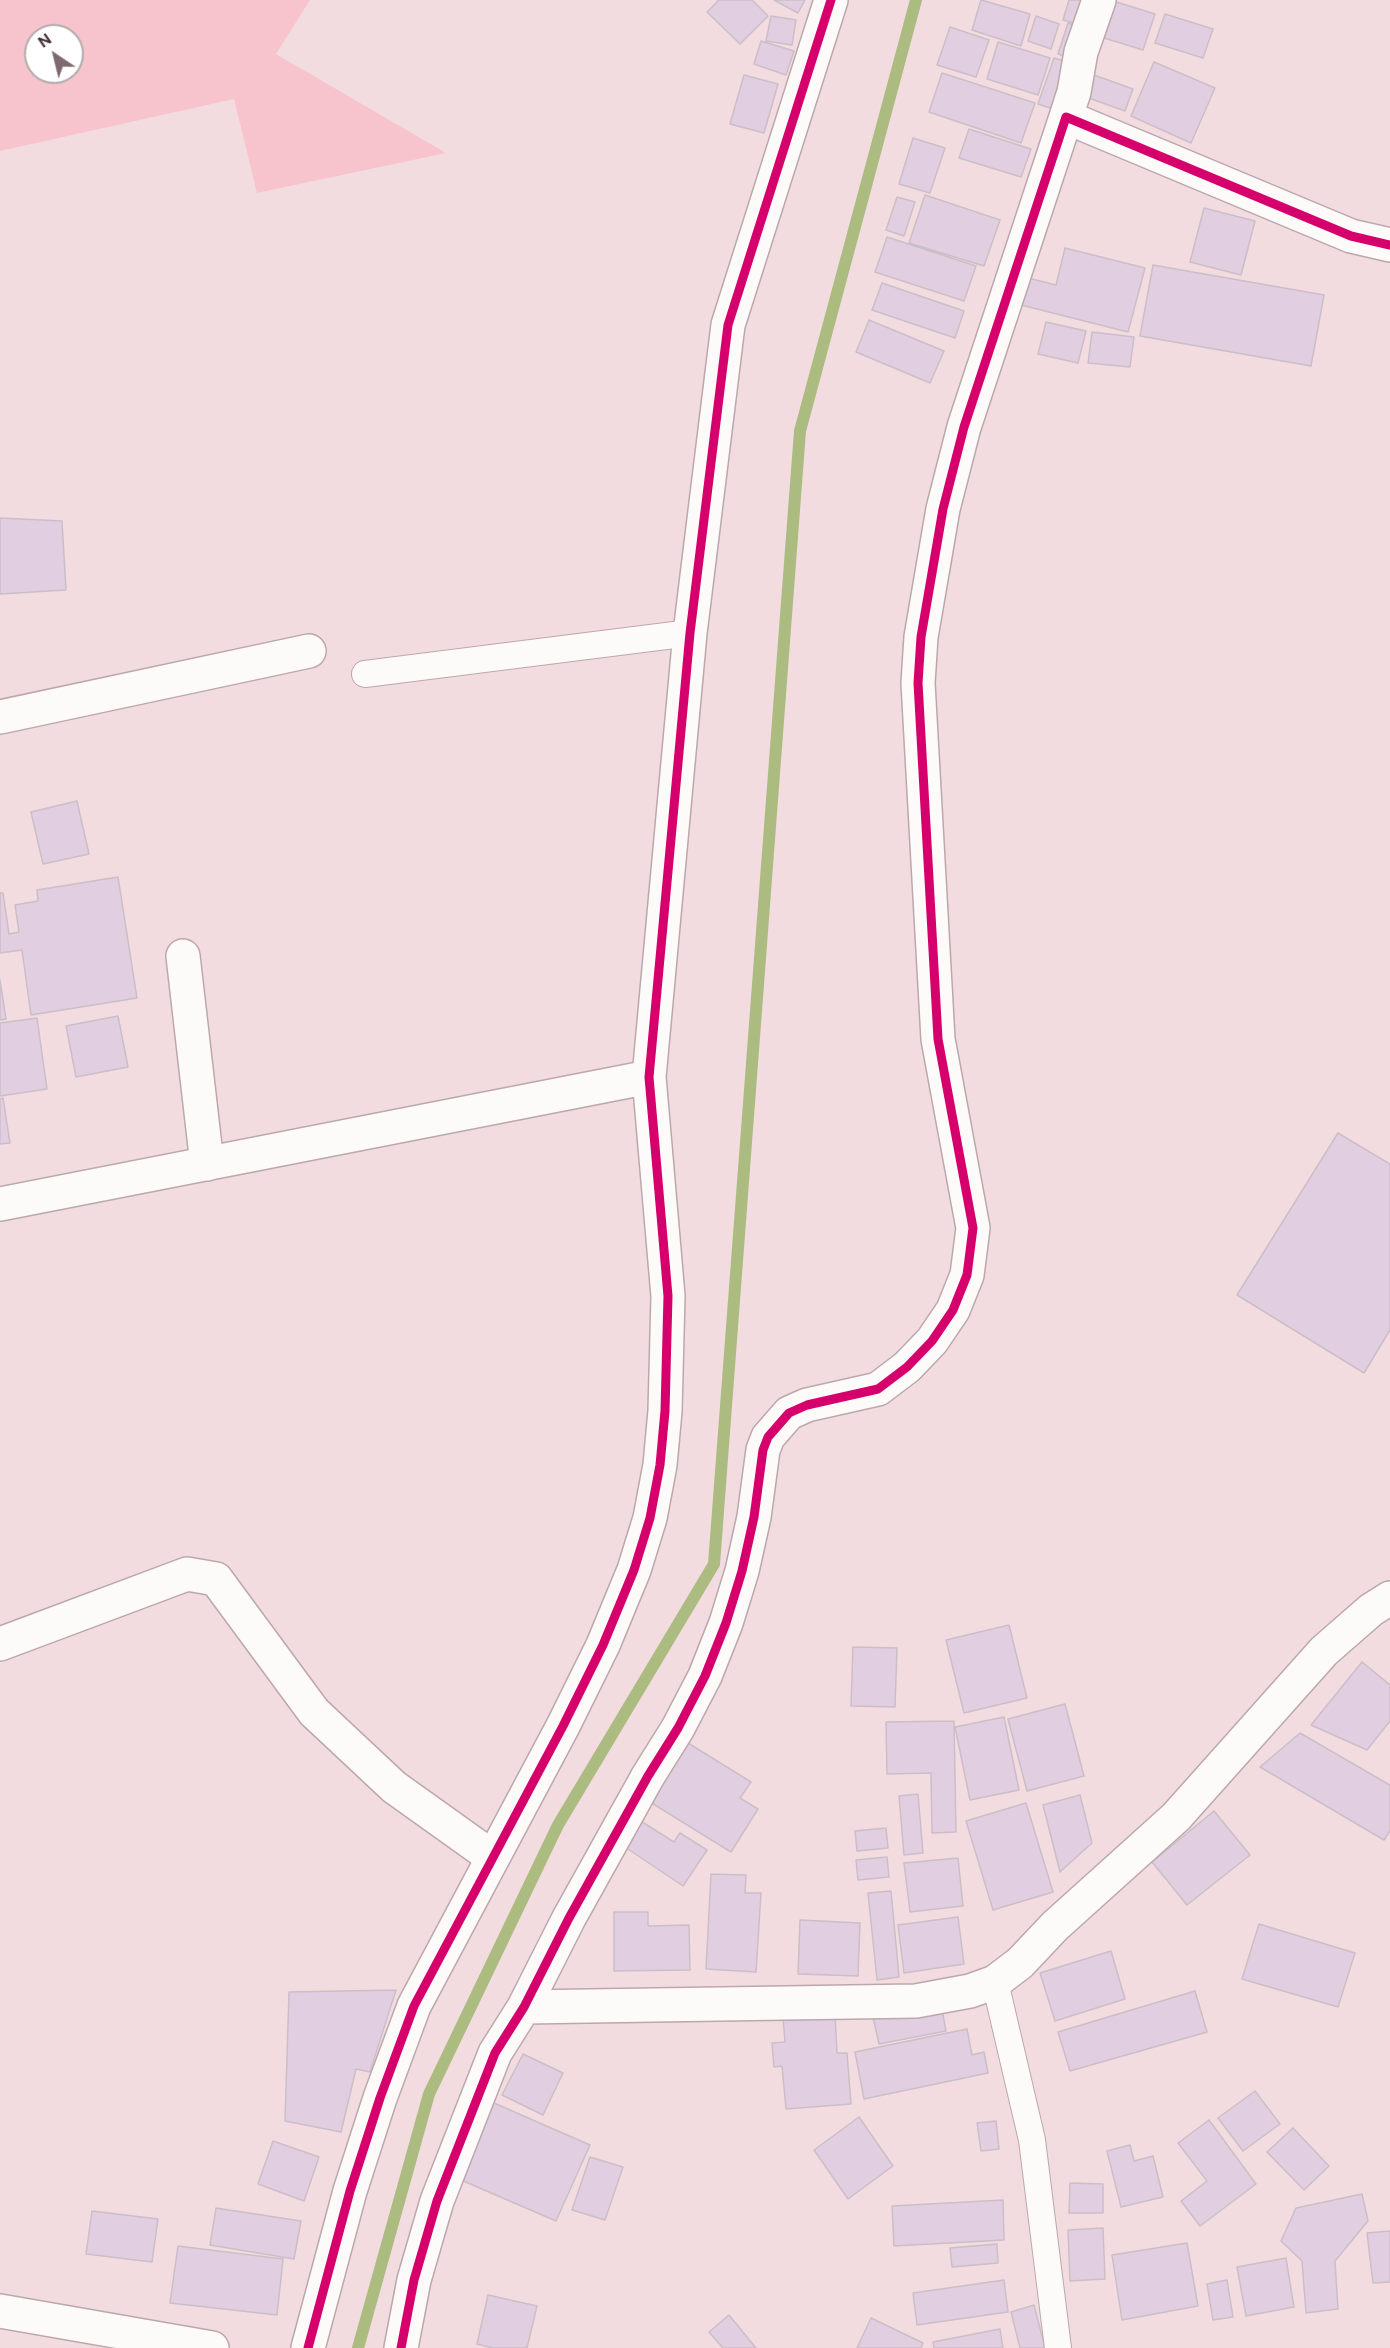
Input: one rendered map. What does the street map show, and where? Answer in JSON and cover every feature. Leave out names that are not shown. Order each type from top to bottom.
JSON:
[{"type":"street","points":[[308,2348],[350,2191],[410,2017],[492,1857],[563,1726],[620,1608],[650,1518],[660,1465],[665,1411],[668,1296],[649,1077],[690,633],[728,325],[831,0]]},
{"type":"street","points":[[401,2348],[414,2280],[437,2201],[495,2053],[524,2007],[568,1918],[648,1776],[678,1728],[705,1676],[726,1623],[742,1571],[754,1517],[763,1450],[768,1437],[789,1413],[807,1405],[878,1389],[907,1367],[933,1341],[953,1310],[967,1275],[973,1228],[938,1038],[918,683],[921,637],[943,509],[964,427],[1074,92],[1081,52],[1099,0]]},
{"type":"street","points":[[1066,117],[1351,236],[1390,245]]},
{"type":"street","points":[[0,717],[309,651]]},
{"type":"street","points":[[183,956],[207,1164]]},
{"type":"street","points":[[0,1204],[649,1077]]},
{"type":"street","points":[[0,1644],[187,1574],[216,1579],[314,1712],[394,1787],[492,1857]]},
{"type":"street","points":[[524,2007],[916,2001],[970,1991],[995,1982],[1020,1963],[1055,1926],[1176,1817],[1324,1651],[1371,1610],[1390,1598]]},
{"type":"street","points":[[0,2311],[212,2348]]},
{"type":"lane","points":[[365,674],[690,633]]},
{"type":"lane","points":[[995,1982],[1032,2140],[1058,2348]]},
{"type":"shaded area","points":[[0,0],[310,0],[276,54],[446,153],[257,193],[234,99],[0,151]]},
{"type":"building","points":[[719,0],[752,0],[768,16],[740,44],[707,12]]},
{"type":"building","points":[[774,0],[805,0],[798,13]]},
{"type":"building","points":[[981,0],[1030,14],[1021,46],[972,30]]},
{"type":"building","points":[[1069,0],[1090,0],[1081,25],[1063,20]]},
{"type":"building","points":[[1113,1],[1155,14],[1143,50],[1101,37]]},
{"type":"building","points":[[1165,14],[1213,29],[1203,58],[1155,43]]},
{"type":"building","points":[[771,16],[796,20],[792,45],[766,41]]},
{"type":"building","points":[[1036,16],[1059,24],[1051,49],[1028,41]]},
{"type":"building","points":[[1068,23],[1086,29],[1076,60],[1058,54]]},
{"type":"building","points":[[950,27],[989,40],[976,77],[937,65]]},
{"type":"building","points":[[761,41],[794,51],[786,75],[754,64]]},
{"type":"building","points":[[998,42],[1050,58],[1038,95],[987,79]]},
{"type":"building","points":[[1054,58],[1078,65],[1062,112],[1038,104]]},
{"type":"building","points":[[1154,62],[1215,88],[1191,143],[1131,116]]},
{"type":"building","points":[[942,73],[1035,103],[1021,143],[929,112]]},
{"type":"building","points":[[744,75],[778,84],[764,133],[730,124]]},
{"type":"building","points":[[1094,75],[1133,89],[1125,111],[1086,97]]},
{"type":"building","points":[[969,129],[1031,149],[1021,177],[959,158]]},
{"type":"building","points":[[913,138],[945,148],[930,193],[899,184]]},
{"type":"building","points":[[925,195],[1000,220],[984,266],[909,243]]},
{"type":"building","points":[[897,197],[915,202],[904,236],[886,230]]},
{"type":"building","points":[[1204,208],[1255,221],[1241,275],[1190,262]]},
{"type":"building","points":[[887,237],[976,266],[964,301],[875,272]]},
{"type":"building","points":[[1065,248],[1145,268],[1128,332],[1021,305],[1028,278],[1056,285]]},
{"type":"building","points":[[1153,265],[1324,295],[1311,366],[1140,336]]},
{"type":"building","points":[[882,283],[964,311],[955,338],[872,310]]},
{"type":"building","points":[[869,320],[944,351],[930,383],[856,352]]},
{"type":"building","points":[[1046,322],[1086,331],[1078,363],[1038,354]]},
{"type":"building","points":[[1092,332],[1134,337],[1130,367],[1088,363]]},
{"type":"building","points":[[0,518],[62,521],[66,590],[0,594]]},
{"type":"building","points":[[77,801],[89,854],[43,864],[31,812]]},
{"type":"building","points":[[118,877],[137,998],[31,1015],[22,950],[0,953],[0,893],[3,893],[9,934],[19,932],[15,905],[38,901],[37,890]]},
{"type":"building","points":[[0,980],[6,1019],[0,1020]]},
{"type":"building","points":[[118,1016],[128,1067],[76,1077],[66,1026]]},
{"type":"building","points":[[37,1018],[47,1089],[0,1096],[0,1023]]},
{"type":"building","points":[[3,1098],[10,1143],[0,1144],[0,1099]]},
{"type":"building","points":[[1338,1133],[1390,1164],[1390,1330],[1364,1373],[1237,1295]]},
{"type":"building","points":[[1009,1625],[1027,1698],[964,1713],[946,1640]]},
{"type":"building","points":[[853,1647],[897,1648],[895,1707],[851,1706]]},
{"type":"building","points":[[1362,1662],[1390,1685],[1390,1721],[1367,1750],[1311,1725]]},
{"type":"building","points":[[1065,1704],[1084,1776],[1027,1791],[1008,1719]]},
{"type":"building","points":[[1004,1717],[1019,1790],[970,1800],[955,1727]]},
{"type":"building","points":[[954,1721],[956,1832],[932,1833],[931,1773],[887,1774],[886,1722]]},
{"type":"building","points":[[1300,1733],[1390,1785],[1390,1831],[1384,1840],[1260,1767]]},
{"type":"building","points":[[688,1743],[751,1782],[740,1798],[758,1809],[731,1852],[650,1802]]},
{"type":"building","points":[[918,1794],[923,1853],[904,1855],[899,1796]]},
{"type":"building","points":[[1080,1795],[1092,1843],[1060,1872],[1043,1805]]},
{"type":"building","points":[[1026,1803],[1053,1892],[993,1910],[966,1821]]},
{"type":"building","points":[[1214,1811],[1250,1855],[1187,1905],[1152,1862]]},
{"type":"building","points":[[639,1820],[674,1842],[680,1833],[707,1850],[683,1886],[622,1845]]},
{"type":"building","points":[[886,1828],[888,1848],[857,1851],[855,1831]]},
{"type":"building","points":[[887,1857],[889,1877],[858,1880],[856,1860]]},
{"type":"building","points":[[958,1858],[963,1906],[910,1912],[904,1863]]},
{"type":"building","points":[[711,1874],[746,1875],[745,1893],[761,1893],[756,1972],[706,1969]]},
{"type":"building","points":[[891,1891],[899,1977],[877,1980],[868,1893]]},
{"type":"building","points":[[614,1912],[648,1912],[648,1926],[689,1925],[690,1970],[614,1971]]},
{"type":"building","points":[[958,1917],[964,1964],[904,1973],[898,1925]]},
{"type":"building","points":[[800,1920],[860,1923],[858,1976],[798,1974]]},
{"type":"building","points":[[1259,1924],[1355,1953],[1338,2007],[1242,1979]]},
{"type":"building","points":[[1111,1951],[1125,1999],[1055,2021],[1040,1973]]},
{"type":"building","points":[[396,1990],[370,2072],[356,2069],[341,2132],[285,2121],[289,1992]]},
{"type":"building","points":[[1195,1991],[1207,2032],[1070,2071],[1058,2032]]},
{"type":"building","points":[[941,2004],[946,2031],[879,2044],[873,2017]]},
{"type":"building","points":[[835,2014],[837,2053],[847,2053],[851,2104],[786,2109],[782,2066],[774,2067],[772,2043],[785,2042],[783,2018]]},
{"type":"building","points":[[967,2029],[972,2055],[984,2052],[988,2073],[864,2099],[855,2052]]},
{"type":"building","points":[[523,2054],[563,2073],[543,2115],[502,2095]]},
{"type":"building","points":[[1255,2091],[1280,2124],[1243,2151],[1218,2118]]},
{"type":"building","points":[[494,2103],[590,2145],[556,2221],[461,2180]]},
{"type":"building","points":[[859,2117],[893,2166],[848,2199],[814,2150]]},
{"type":"building","points":[[1209,2120],[1256,2184],[1200,2226],[1181,2201],[1207,2181],[1178,2143]]},
{"type":"building","points":[[996,2121],[999,2149],[981,2151],[977,2123]]},
{"type":"building","points":[[1293,2128],[1329,2166],[1304,2190],[1267,2152]]},
{"type":"building","points":[[273,2141],[319,2157],[304,2201],[258,2184]]},
{"type":"building","points":[[1130,2145],[1134,2161],[1153,2156],[1163,2197],[1121,2207],[1107,2151]]},
{"type":"building","points":[[590,2157],[623,2167],[605,2220],[572,2210]]},
{"type":"building","points":[[1070,2183],[1103,2184],[1103,2213],[1069,2213]]},
{"type":"building","points":[[1362,2194],[1368,2221],[1335,2261],[1338,2309],[1306,2313],[1302,2261],[1281,2241],[1296,2208]]},
{"type":"building","points":[[1003,2200],[1004,2240],[894,2246],[892,2206]]},
{"type":"building","points":[[216,2208],[301,2221],[294,2259],[210,2245]]},
{"type":"building","points":[[92,2211],[158,2219],[152,2262],[86,2254]]},
{"type":"building","points":[[1103,2228],[1105,2279],[1070,2281],[1068,2230]]},
{"type":"building","points":[[1390,2231],[1390,2282],[1373,2283],[1367,2233]]},
{"type":"building","points":[[1187,2243],[1198,2306],[1122,2320],[1112,2255]]},
{"type":"building","points":[[997,2244],[998,2263],[952,2267],[950,2248]]},
{"type":"building","points":[[178,2246],[283,2259],[277,2315],[170,2303]]},
{"type":"building","points":[[1286,2258],[1294,2307],[1246,2316],[1237,2267]]},
{"type":"building","points":[[1004,2280],[1008,2312],[917,2325],[913,2293]]},
{"type":"building","points":[[1227,2280],[1233,2317],[1213,2320],[1207,2284]]},
{"type":"building","points":[[488,2295],[537,2306],[527,2348],[493,2348],[477,2344]]},
{"type":"building","points":[[1034,2305],[1045,2348],[1020,2348],[1011,2312]]},
{"type":"building","points":[[729,2315],[756,2348],[723,2348],[709,2332]]},
{"type":"building","points":[[871,2318],[923,2343],[921,2348],[857,2348]]},
{"type":"building","points":[[1000,2329],[1003,2348],[934,2348],[933,2342]]},
{"type":"waterway","points":[[358,2348],[429,2094],[558,1825],[714,1564],[800,431],[916,0]]},
{"type":"cycle path","points":[[308,2348],[350,2191],[380,2098],[414,2006],[563,1726],[603,1645],[634,1570],[650,1518],[660,1465],[665,1411],[668,1296],[649,1077],[690,633],[728,325],[831,0]]},
{"type":"cycle path","points":[[401,2348],[414,2280],[437,2201],[495,2053],[524,2007],[569,1918],[648,1776],[678,1728],[705,1676],[726,1623],[742,1571],[754,1517],[763,1450],[768,1437],[789,1413],[807,1405],[878,1389],[907,1367],[932,1341],[953,1310],[967,1275],[973,1228],[938,1039],[918,683],[921,637],[943,509],[964,427],[1066,117],[1351,236],[1390,245]]}]
